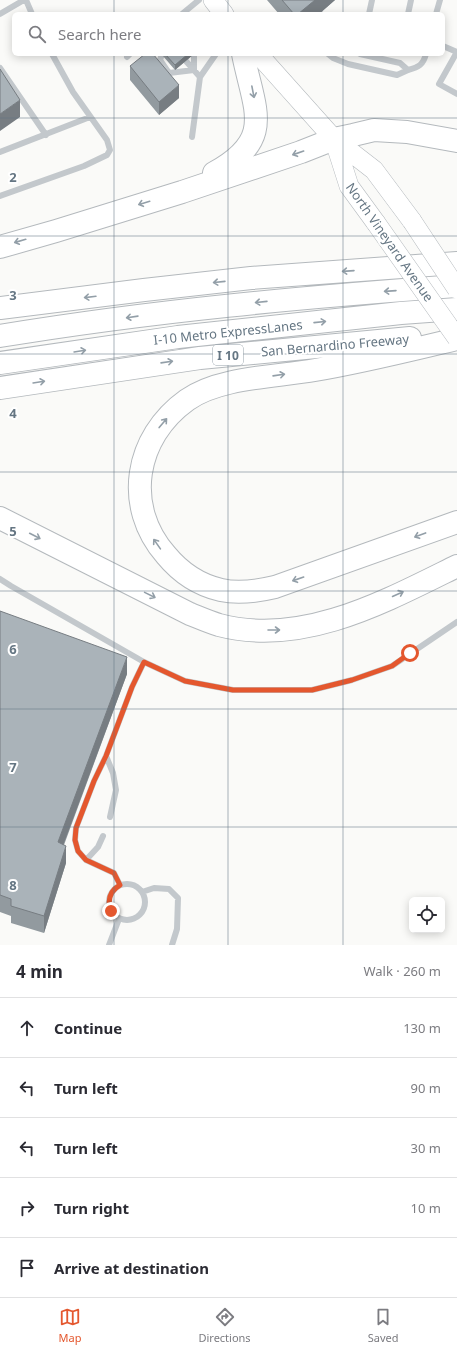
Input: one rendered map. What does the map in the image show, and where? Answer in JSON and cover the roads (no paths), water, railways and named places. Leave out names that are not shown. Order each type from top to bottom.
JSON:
[{"type":"highway","points":[[182,192],[236,160],[244,152],[251,141],[255,131],[257,116],[244,56]]},
{"type":"highway","points":[[0,247],[182,192],[301,152],[334,139],[374,130],[407,132],[457,141]]},
{"type":"highway","points":[[0,308],[251,278],[457,263]]},
{"type":"highway","name":"I-10 Metro ExpressLanes","points":[[0,336],[150,315],[274,301],[457,287]]},
{"type":"highway","name":"I-10 Metro ExpressLanes","points":[[0,363],[178,337],[401,313],[457,309]]},
{"type":"highway","name":"San Bernardino Freeway","points":[[0,388],[200,358],[457,333]]},
{"type":"highway","points":[[457,339],[316,370],[247,380],[215,386],[205,390],[172,412],[156,431],[149,442],[140,472],[139,490],[143,511],[151,536],[174,565],[190,577],[204,584],[214,588],[230,591],[250,591],[275,587],[457,522]]},
{"type":"highway","points":[[0,518],[190,614],[220,625],[238,628],[283,630],[320,624],[349,615],[388,599],[457,566]]},
{"type":"main road","points":[[213,0],[222,12]]},
{"type":"main road","name":"North Vineyard Avenue","points":[[260,56],[334,139],[374,170],[412,221],[457,287]]},
{"type":"main road","name":"North Vineyard Avenue","points":[[334,139],[348,186],[376,223],[457,339]]},
{"type":"lane","points":[[0,14],[25,0],[31,12]]},
{"type":"lane","points":[[184,12],[199,0]]},
{"type":"lane","points":[[369,12],[372,0]]},
{"type":"lane","points":[[408,12],[411,0]]},
{"type":"lane","points":[[437,12],[440,0]]},
{"type":"lane","points":[[445,47],[457,52],[439,84],[457,94]]},
{"type":"lane","points":[[0,196],[84,166],[107,155],[110,150],[107,140],[73,92],[53,56]]},
{"type":"lane","points":[[161,56],[160,60],[169,73],[194,70]]},
{"type":"lane","points":[[194,56],[194,70]]},
{"type":"lane","points":[[192,137],[200,77],[215,56]]},
{"type":"lane","points":[[330,56],[348,64],[397,75],[420,66],[425,56]]},
{"type":"lane","points":[[369,56],[400,63],[408,70]]},
{"type":"lane","points":[[185,60],[200,77]]},
{"type":"lane","points":[[0,68],[46,135]]},
{"type":"lane","points":[[0,152],[90,117]]},
{"type":"lane","points":[[0,579],[144,662],[185,681],[233,690],[312,690],[352,680],[392,666],[457,622]]},
{"type":"lane","points":[[120,885],[114,873],[86,860],[78,851],[75,840],[76,828],[94,781],[106,756],[132,687],[144,662]]},
{"type":"lane","points":[[106,756],[113,773],[116,790],[110,817]]},
{"type":"lane","points":[[86,860],[98,847],[103,836]]},
{"type":"lane","points":[[132,884],[138,887],[142,892],[146,903],[141,914],[137,918],[125,921],[114,916],[109,905],[109,899],[115,888],[120,885],[132,884]]},
{"type":"lane","points":[[142,892],[154,888],[169,889],[178,898],[177,929],[172,945]]},
{"type":"lane","points":[[109,945],[119,919]]}]
